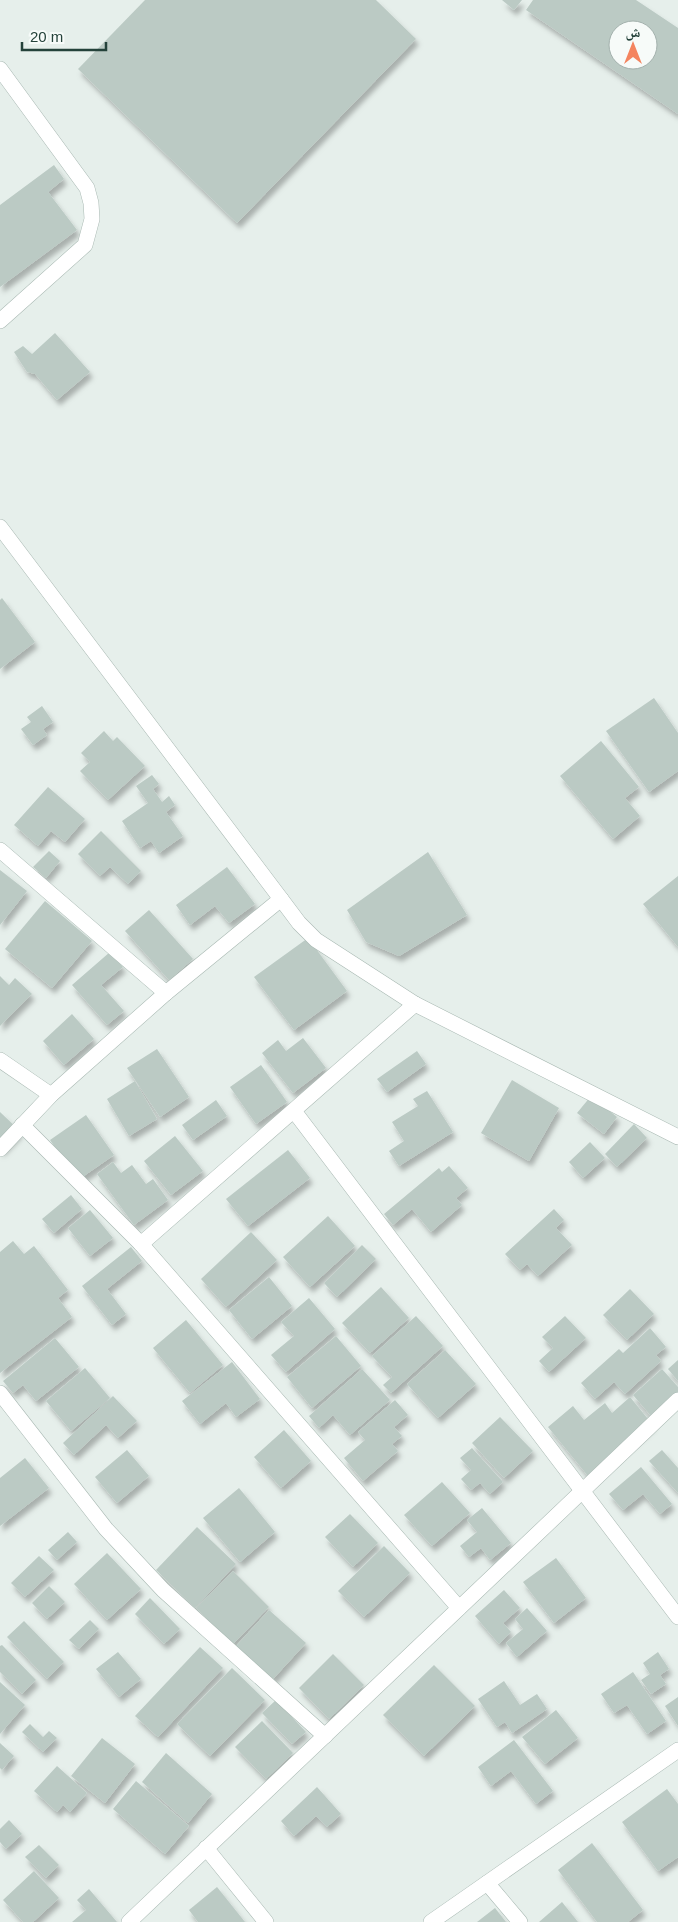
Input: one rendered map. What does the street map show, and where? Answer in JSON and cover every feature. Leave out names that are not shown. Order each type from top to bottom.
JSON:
[{"type":"street","points":[[0,69],[87,188],[92,203],[92,219],[85,245],[0,321]]},
{"type":"street","points":[[0,527],[299,923],[316,940],[415,1004],[678,1137]]},
{"type":"street","points":[[0,850],[166,993]]},
{"type":"street","points":[[0,1149],[51,1095],[166,993],[281,899]]},
{"type":"street","points":[[141,1244],[415,1004]]},
{"type":"street","points":[[0,1060],[51,1095]]},
{"type":"street","points":[[294,1110],[678,1617]]},
{"type":"street","points":[[22,1125],[141,1244],[459,1608]]},
{"type":"street","points":[[0,1393],[106,1529],[163,1590],[325,1736]]},
{"type":"street","points":[[129,1922],[678,1400]]},
{"type":"street","points":[[431,1922],[678,1750]]},
{"type":"street","points":[[206,1848],[266,1922]]},
{"type":"street","points":[[487,1883],[520,1922]]},
{"type":"building","points":[[145,0],[376,0],[416,39],[237,223],[78,69]]},
{"type":"building","points":[[502,0],[522,0],[514,10]]},
{"type":"building","points":[[533,0],[636,0],[678,28],[678,114],[614,70],[658,70],[658,20],[608,20],[608,66],[526,10]]},
{"type":"building","points":[[54,165],[64,179],[48,192],[77,230],[0,287],[0,205]]},
{"type":"building","points":[[55,333],[90,372],[57,400],[35,374],[27,372],[14,352],[23,346],[32,354]]},
{"type":"building","points":[[2,598],[35,642],[0,669],[0,600]]},
{"type":"building","points":[[654,698],[678,733],[678,771],[649,792],[606,731]]},
{"type":"building","points":[[42,706],[53,722],[43,729],[47,735],[33,745],[21,729],[31,722],[27,717]]},
{"type":"building","points":[[104,731],[113,741],[117,737],[145,766],[108,800],[80,771],[90,762],[81,753]]},
{"type":"building","points":[[601,741],[639,787],[625,798],[640,816],[613,839],[560,776]]},
{"type":"building","points":[[152,775],[159,784],[153,789],[162,802],[169,796],[175,805],[166,812],[183,836],[159,853],[151,841],[140,848],[122,821],[148,803],[136,786]]},
{"type":"building","points":[[48,787],[85,819],[65,842],[51,831],[38,846],[14,825]]},
{"type":"building","points":[[101,831],[141,871],[128,884],[110,867],[100,876],[78,854]]},
{"type":"building","points":[[49,851],[60,861],[46,878],[33,867]]},
{"type":"building","points":[[428,852],[467,915],[399,956],[366,942],[347,910]]},
{"type":"building","points":[[227,867],[255,904],[229,923],[215,906],[190,925],[176,905]]},
{"type":"building","points":[[0,870],[27,891],[0,925]]},
{"type":"building","points":[[678,876],[678,947],[643,904]]},
{"type":"building","points":[[45,901],[92,941],[52,988],[5,949]]},
{"type":"building","points":[[149,910],[193,959],[169,980],[125,931]]},
{"type":"building","points":[[308,938],[347,991],[294,1030],[254,977]]},
{"type":"building","points":[[110,952],[123,967],[101,985],[124,1011],[107,1025],[72,985]]},
{"type":"building","points":[[0,976],[9,985],[15,978],[32,994],[0,1026]]},
{"type":"building","points":[[72,1014],[94,1039],[64,1065],[43,1041]]},
{"type":"building","points":[[303,1038],[326,1068],[293,1093],[262,1053],[278,1040],[286,1051]]},
{"type":"building","points":[[157,1049],[189,1097],[160,1117],[127,1068]]},
{"type":"building","points":[[417,1051],[426,1064],[387,1092],[377,1079]]},
{"type":"building","points":[[261,1065],[287,1102],[256,1124],[230,1087]]},
{"type":"building","points":[[512,1080],[559,1108],[529,1161],[481,1133]]},
{"type":"building","points":[[135,1081],[157,1119],[129,1136],[107,1099]]},
{"type":"building","points":[[427,1091],[453,1132],[399,1166],[389,1151],[404,1141],[392,1122],[418,1106],[413,1099]]},
{"type":"building","points":[[591,1096],[617,1117],[604,1134],[577,1113]]},
{"type":"building","points":[[216,1100],[227,1116],[193,1140],[182,1125]]},
{"type":"building","points":[[0,1112],[20,1131],[0,1152]]},
{"type":"building","points":[[86,1115],[114,1155],[78,1180],[50,1140]]},
{"type":"building","points":[[634,1124],[647,1138],[617,1167],[605,1154]]},
{"type":"building","points":[[175,1136],[203,1171],[171,1195],[144,1161]]},
{"type":"building","points":[[590,1142],[605,1158],[583,1178],[569,1162]]},
{"type":"building","points":[[288,1150],[310,1178],[248,1226],[226,1199]]},
{"type":"building","points":[[113,1162],[121,1173],[132,1165],[146,1184],[153,1179],[168,1200],[134,1225],[97,1174]]},
{"type":"building","points":[[449,1166],[468,1188],[456,1198],[462,1205],[431,1232],[412,1209],[393,1225],[384,1214],[439,1168],[442,1172]]},
{"type":"building","points":[[71,1195],[82,1209],[54,1233],[42,1219]]},
{"type":"building","points":[[554,1209],[564,1220],[556,1228],[572,1245],[538,1276],[527,1264],[520,1270],[505,1254]]},
{"type":"building","points":[[90,1210],[113,1238],[90,1256],[68,1228]]},
{"type":"building","points":[[328,1216],[355,1246],[310,1287],[283,1257]]},
{"type":"building","points":[[251,1232],[277,1260],[226,1307],[201,1279]]},
{"type":"building","points":[[13,1241],[24,1254],[34,1246],[68,1290],[58,1298],[72,1317],[0,1373],[0,1252]]},
{"type":"building","points":[[362,1245],[376,1259],[337,1297],[324,1283]]},
{"type":"building","points":[[131,1247],[142,1261],[107,1289],[126,1314],[112,1325],[82,1286]]},
{"type":"building","points":[[269,1277],[292,1306],[252,1339],[229,1310]]},
{"type":"building","points":[[381,1287],[409,1318],[370,1353],[342,1323]]},
{"type":"building","points":[[630,1289],[654,1314],[627,1340],[603,1315]]},
{"type":"building","points":[[309,1298],[335,1329],[286,1372],[271,1355],[294,1336],[281,1322]]},
{"type":"building","points":[[416,1316],[443,1346],[391,1393],[383,1385],[392,1377],[372,1356]]},
{"type":"building","points":[[565,1316],[586,1338],[549,1372],[539,1361],[553,1348],[542,1337]]},
{"type":"building","points":[[186,1320],[223,1365],[190,1393],[153,1348]]},
{"type":"building","points":[[650,1328],[666,1347],[656,1355],[661,1361],[625,1394],[614,1382],[595,1399],[581,1383],[619,1349],[623,1353]]},
{"type":"building","points":[[336,1336],[361,1366],[312,1408],[287,1377]]},
{"type":"building","points":[[55,1338],[79,1367],[36,1401],[23,1385],[13,1393],[3,1381]]},
{"type":"building","points":[[445,1350],[476,1384],[438,1418],[407,1384]]},
{"type":"building","points":[[678,1360],[678,1381],[668,1369]]},
{"type":"building","points":[[232,1362],[260,1399],[236,1417],[226,1403],[200,1424],[182,1401]]},
{"type":"building","points":[[85,1368],[110,1398],[71,1431],[46,1401]]},
{"type":"building","points":[[362,1369],[390,1400],[350,1435],[333,1415],[319,1428],[309,1416]]},
{"type":"building","points":[[662,1369],[678,1387],[678,1394],[652,1417],[633,1395]]},
{"type":"building","points":[[113,1396],[137,1421],[118,1438],[106,1425],[74,1455],[63,1443]]},
{"type":"building","points":[[630,1397],[652,1424],[588,1476],[548,1427],[573,1406],[584,1420],[605,1403],[612,1413]]},
{"type":"building","points":[[395,1400],[408,1415],[394,1427],[402,1436],[392,1444],[398,1451],[363,1481],[344,1458],[365,1440],[358,1432]]},
{"type":"building","points":[[500,1417],[533,1451],[504,1478],[472,1443]]},
{"type":"building","points":[[284,1430],[311,1461],[281,1488],[254,1457]]},
{"type":"building","points":[[472,1448],[503,1482],[490,1494],[480,1483],[471,1490],[461,1479],[471,1470],[460,1458]]},
{"type":"building","points":[[127,1450],[149,1476],[117,1503],[95,1477]]},
{"type":"building","points":[[662,1450],[678,1468],[678,1493],[649,1461]]},
{"type":"building","points":[[25,1458],[49,1488],[0,1526],[0,1478]]},
{"type":"building","points":[[641,1467],[672,1504],[660,1514],[643,1494],[623,1510],[609,1494]]},
{"type":"building","points":[[442,1482],[470,1513],[432,1546],[404,1515]]},
{"type":"building","points":[[239,1488],[275,1532],[240,1562],[203,1518]]},
{"type":"building","points":[[482,1508],[511,1543],[490,1560],[481,1548],[469,1557],[460,1546],[477,1532],[467,1520]]},
{"type":"building","points":[[350,1514],[378,1543],[353,1567],[325,1537]]},
{"type":"building","points":[[197,1527],[236,1564],[195,1608],[156,1570]]},
{"type":"building","points":[[68,1532],[77,1542],[57,1560],[48,1550]]},
{"type":"building","points":[[384,1546],[410,1573],[364,1617],[338,1591]]},
{"type":"building","points":[[107,1553],[141,1589],[107,1620],[74,1584]]},
{"type":"building","points":[[39,1556],[54,1570],[25,1597],[11,1583]]},
{"type":"building","points":[[556,1558],[586,1598],[554,1623],[523,1582]]},
{"type":"building","points":[[233,1571],[269,1607],[233,1644],[196,1608]]},
{"type":"building","points":[[49,1586],[65,1602],[47,1619],[32,1603]]},
{"type":"building","points":[[504,1590],[520,1608],[503,1623],[511,1632],[499,1644],[475,1616]]},
{"type":"building","points":[[150,1598],[180,1629],[164,1644],[135,1614]]},
{"type":"building","points":[[527,1608],[547,1631],[517,1657],[506,1643],[523,1629],[515,1619]]},
{"type":"building","points":[[269,1610],[306,1643],[273,1679],[236,1646]]},
{"type":"building","points":[[90,1620],[99,1629],[79,1649],[69,1640]]},
{"type":"building","points":[[24,1621],[64,1662],[47,1679],[7,1637]]},
{"type":"building","points":[[2,1645],[36,1680],[22,1694],[0,1672],[0,1646]]},
{"type":"building","points":[[200,1647],[223,1668],[158,1737],[135,1716]]},
{"type":"building","points":[[118,1652],[141,1679],[119,1697],[96,1669]]},
{"type":"building","points":[[658,1652],[669,1669],[660,1675],[666,1684],[651,1694],[641,1680],[650,1674],[643,1663]]},
{"type":"building","points":[[333,1654],[364,1685],[329,1719],[299,1688]]},
{"type":"building","points":[[434,1665],[475,1706],[424,1756],[383,1715]]},
{"type":"building","points":[[232,1668],[265,1700],[210,1756],[177,1724]]},
{"type":"building","points":[[633,1672],[666,1721],[647,1734],[627,1705],[614,1713],[601,1694]]},
{"type":"building","points":[[504,1681],[520,1705],[537,1694],[547,1709],[512,1733],[505,1722],[497,1727],[478,1699]]},
{"type":"building","points":[[0,1682],[25,1705],[0,1734]]},
{"type":"building","points":[[678,1697],[678,1726],[665,1706]]},
{"type":"building","points":[[276,1700],[306,1732],[292,1744],[262,1713]]},
{"type":"building","points":[[556,1710],[578,1738],[545,1764],[522,1737]]},
{"type":"building","points":[[262,1721],[293,1753],[266,1779],[235,1747]]},
{"type":"building","points":[[30,1724],[43,1737],[49,1731],[57,1738],[43,1752],[22,1732]]},
{"type":"building","points":[[102,1738],[135,1764],[105,1803],[71,1776]]},
{"type":"building","points":[[514,1740],[553,1791],[536,1804],[511,1771],[491,1786],[478,1767]]},
{"type":"building","points":[[0,1743],[14,1756],[2,1770],[0,1768]]},
{"type":"building","points":[[166,1753],[212,1794],[188,1823],[142,1782]]},
{"type":"building","points":[[57,1766],[87,1793],[70,1812],[63,1805],[57,1812],[34,1791]]},
{"type":"building","points":[[136,1781],[189,1826],[165,1854],[113,1809]]},
{"type":"building","points":[[317,1787],[341,1814],[327,1827],[316,1816],[294,1836],[281,1821]]},
{"type":"building","points":[[667,1789],[678,1804],[678,1857],[658,1871],[622,1822]]},
{"type":"building","points":[[9,1820],[22,1834],[6,1849],[0,1842],[0,1829]]},
{"type":"building","points":[[592,1843],[643,1910],[628,1922],[597,1922],[558,1870]]},
{"type":"building","points":[[39,1845],[59,1865],[46,1878],[25,1857]]},
{"type":"building","points":[[34,1871],[59,1898],[33,1922],[23,1922],[3,1900]]},
{"type":"building","points":[[217,1887],[245,1922],[198,1922],[189,1910]]},
{"type":"building","points":[[89,1889],[117,1922],[72,1922],[86,1910],[77,1900]]},
{"type":"building","points":[[562,1902],[578,1922],[539,1922]]},
{"type":"building","points":[[495,1908],[506,1922],[477,1922]]}]
